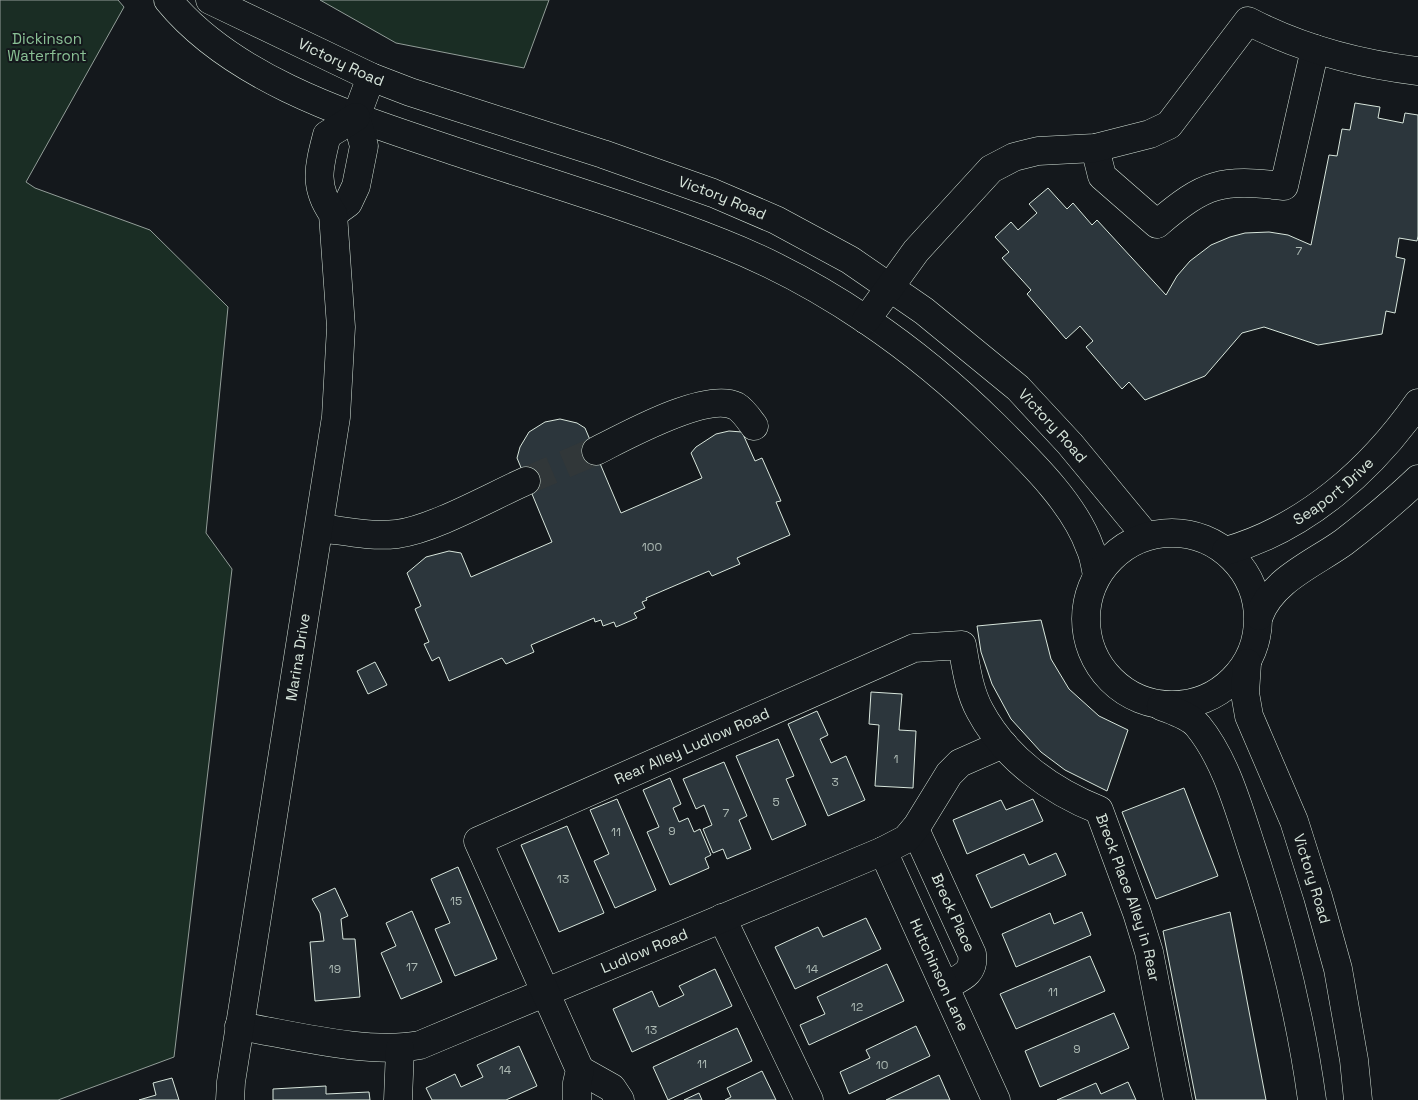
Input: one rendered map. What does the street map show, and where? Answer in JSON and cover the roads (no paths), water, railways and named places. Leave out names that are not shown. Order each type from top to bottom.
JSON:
[{"type":"street","points":[[168,0],[185,21],[232,56],[284,85],[356,117],[640,213],[724,244],[815,289],[866,320],[908,350],[965,397],[1034,467],[1070,510],[1091,548],[1097,575]]},
{"type":"street","name":"Victory Road","points":[[210,0],[371,77],[410,92],[656,172],[713,193],[819,242],[890,287],[958,337],[1018,388],[1070,444],[1146,536]]},
{"type":"street","points":[[866,320],[916,251],[991,169],[1014,157],[1038,151],[1095,148],[1150,134],[1169,125],[1248,21],[1272,34],[1315,49],[1418,71]]},
{"type":"street","points":[[1095,148],[1102,176],[1157,224],[1186,200],[1205,189],[1247,182],[1284,186],[1315,49]]},
{"type":"street","points":[[333,214],[348,203],[356,186],[363,159],[364,146],[356,117],[371,77]]},
{"type":"street","name":"Marina Drive","points":[[230,1100],[336,417],[341,354],[340,301],[333,214],[322,199],[319,176],[327,135],[356,117]]},
{"type":"street","name":"Seaport Drive","points":[[1226,551],[1266,537],[1305,517],[1362,470],[1418,404]]},
{"type":"street","points":[[596,451],[654,423],[698,406],[735,405],[754,426]]},
{"type":"street","points":[[1155,704],[1187,704],[1206,699],[1232,682],[1247,663],[1256,641],[1259,616],[1263,604],[1277,587],[1345,541],[1394,502],[1418,478]]},
{"type":"street","points":[[320,528],[368,534],[397,534],[425,526],[526,481]]},
{"type":"street","points":[[1259,616],[1256,596],[1248,578],[1239,564],[1226,551],[1212,542],[1191,534],[1166,532],[1146,536],[1125,546],[1109,560],[1097,575],[1087,600],[1086,630],[1093,654],[1104,672],[1118,686],[1133,696],[1155,704],[1196,724],[1212,746],[1239,808],[1269,901],[1293,988],[1312,1100]]},
{"type":"street","name":"Rear Alley Ludlow Road","points":[[546,993],[478,841],[914,648],[962,645],[968,680],[980,711],[1003,744]]},
{"type":"street","name":"Victory Road","points":[[1247,663],[1245,694],[1249,716],[1294,821],[1338,969],[1354,1060],[1358,1100]]},
{"type":"street","name":"Ludlow Road","points":[[240,1026],[375,1048],[400,1049],[420,1045],[883,851],[906,838],[915,829],[949,774],[960,763],[1003,744]]},
{"type":"street","name":"Breck Place Alley in Rear","points":[[1003,744],[1039,778],[1074,800],[1099,810],[1137,913],[1149,952],[1178,1100]]},
{"type":"street","name":"Breck Place","points":[[915,829],[972,954],[972,967],[969,972],[945,986]]},
{"type":"street","name":"Hutchinson Lane","points":[[883,851],[996,1100]]},
{"type":"street","points":[[722,918],[809,1100]]},
{"type":"street","points":[[546,993],[580,1070],[612,1088],[620,1100]]},
{"type":"street","points":[[398,1100],[400,1049]]},
{"type":"street","points":[[576,1100],[580,1070]]},
{"type":"tunnel","points":[[526,481],[596,451]]},
{"type":"park label","name":"Dickinson Waterfront","points":[[47,48]]}]
